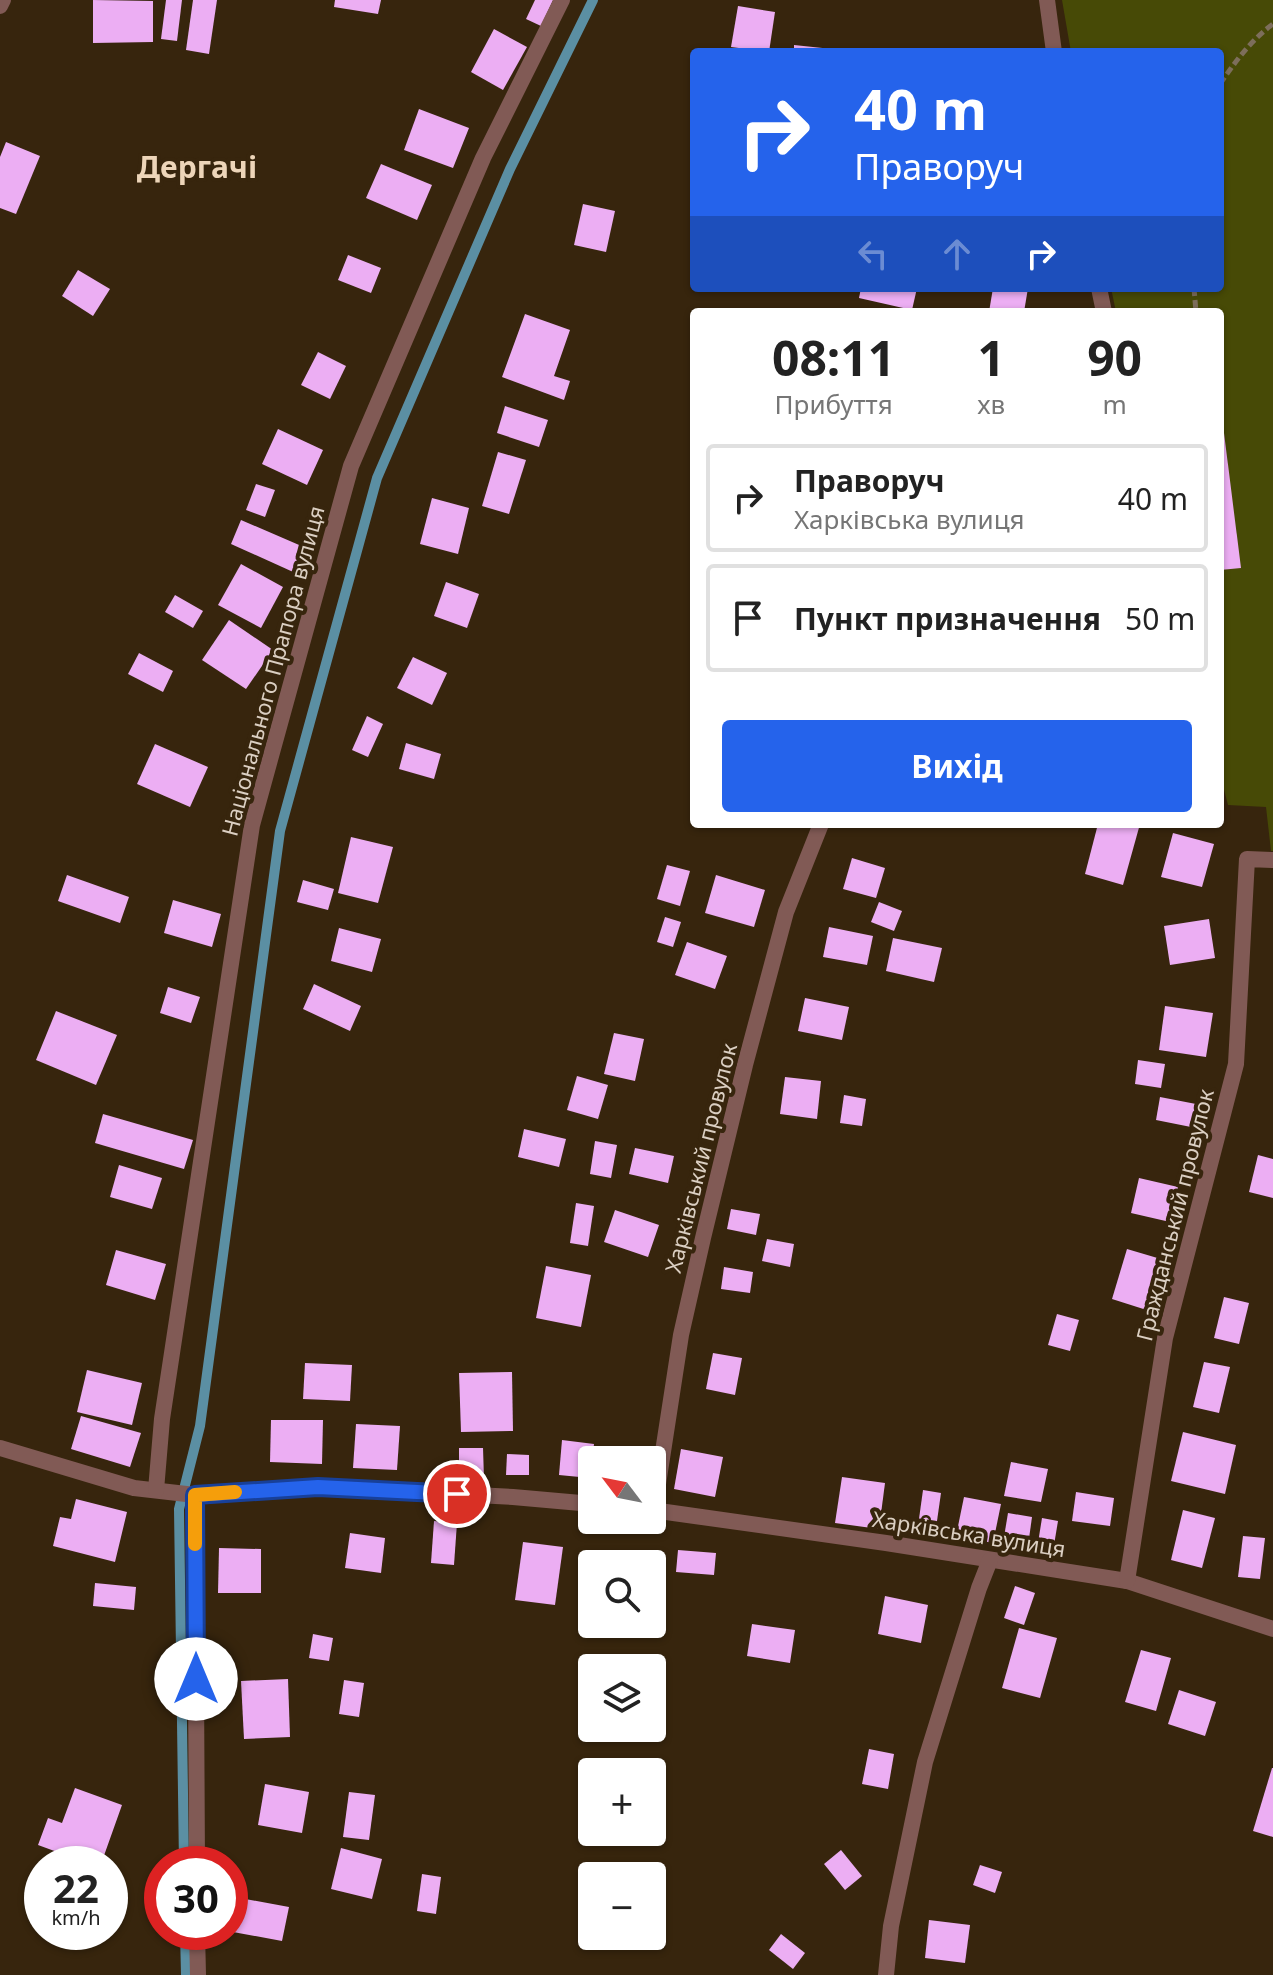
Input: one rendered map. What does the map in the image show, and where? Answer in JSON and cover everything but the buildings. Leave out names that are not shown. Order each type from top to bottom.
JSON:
[{"type":"street","points":[[0,6],[3,0]]},
{"type":"street","name":"Національного Прапора вулиця","points":[[156,1490],[164,1404],[252,825],[351,466],[483,158],[562,0]]},
{"type":"street","points":[[1047,0],[1053,48]]},
{"type":"street","name":"Харківський провулок","points":[[663,1446],[681,1335],[745,1065],[786,912],[819,828]]},
{"type":"street","name":"Гражданський провулок","points":[[1127,1581],[1165,1338],[1236,1064],[1247,859],[1273,860]]},
{"type":"street","points":[[0,1448],[134,1488],[195,1495],[318,1487],[578,1503]]},
{"type":"street","points":[[195,1495],[197,1846]]},
{"type":"street","name":"Харківська вулиця","points":[[666,1512],[1127,1581],[1273,1629]]},
{"type":"street","points":[[886,1975],[891,1926],[925,1762],[990,1560]]},
{"type":"street","points":[[197,1950],[198,1975]]},
{"type":"path","points":[[1224,78],[1238,58],[1273,24]]},
{"type":"shaded area","points":[[1062,0],[1273,0],[1273,851],[1266,807],[1228,805],[1224,790],[1224,308],[1115,308],[1112,292],[1224,292],[1224,48],[1070,48]]},
{"type":"waterway","points":[[184,1846],[179,1509],[200,1426],[280,831],[377,478],[510,169],[593,0]]},
{"type":"waterway","points":[[185,1950],[186,1975]]},
{"type":"slow traffic","points":[[195,1544],[195,1495],[235,1492]]},
{"type":"district","name":"Дергачі","points":[[197,168]]},
{"type":"route","points":[[196,1679],[195,1495],[318,1487],[457,1494]]}]
